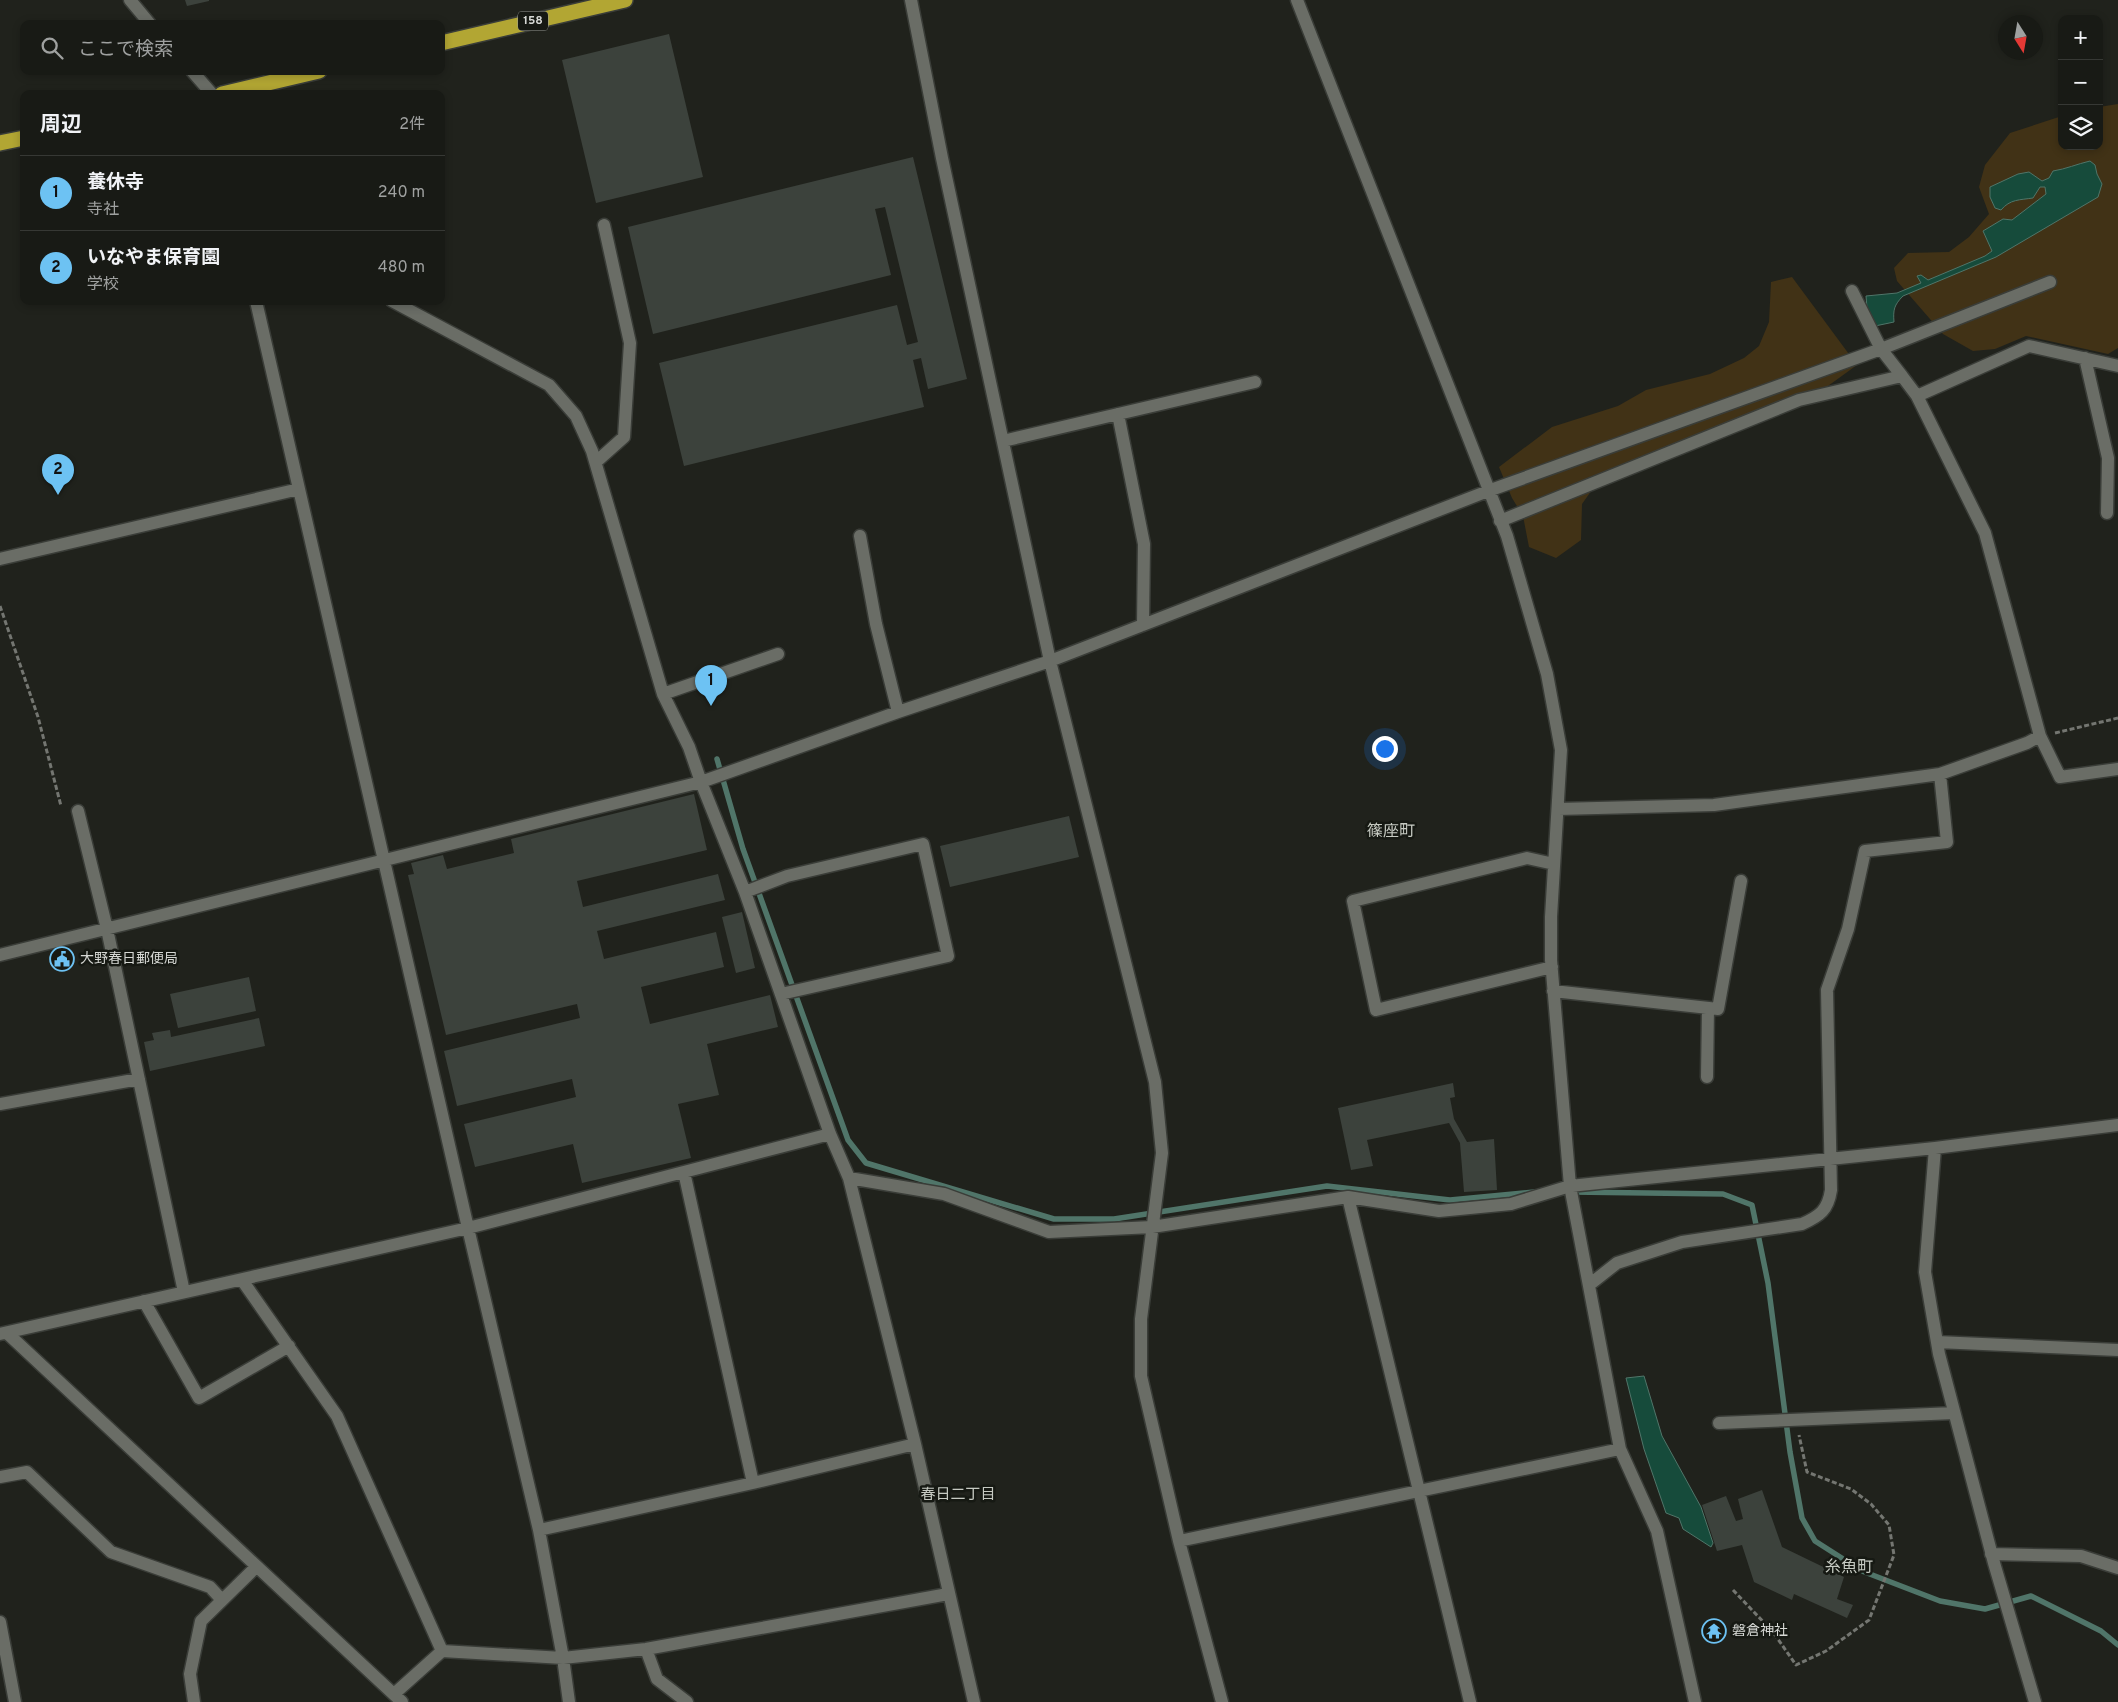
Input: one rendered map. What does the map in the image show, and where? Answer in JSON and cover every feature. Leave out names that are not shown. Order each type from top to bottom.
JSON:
[{"type":"highway","name":"158","points":[[445,42],[625,0]]},
{"type":"highway","points":[[239,90],[301,75]]},
{"type":"highway","points":[[0,143],[20,139]]},
{"type":"street","points":[[130,0],[147,20]]},
{"type":"street","points":[[911,0],[1050,661],[1155,1082],[1162,1153],[1141,1319],[1141,1376],[1179,1541],[1222,1702]]},
{"type":"street","points":[[1297,0],[1507,536],[1547,674],[1561,750],[1550,917],[1553,991],[1570,1186],[1620,1449],[1657,1531],[1695,1702]]},
{"type":"street","points":[[195,75],[209,90]]},
{"type":"street","points":[[596,462],[624,437],[630,343],[604,225]]},
{"type":"street","points":[[0,955],[384,862],[700,782],[1050,661],[1488,491],[1881,349],[2050,282]]},
{"type":"street","points":[[1852,291],[1881,349],[1917,396],[1985,533],[2040,736],[2060,777],[2118,769]]},
{"type":"street","points":[[257,305],[539,1530],[563,1658],[569,1702]]},
{"type":"street","points":[[399,305],[549,385],[576,416],[596,462],[663,694],[689,747],[700,782],[746,892],[830,1134],[849,1178],[916,1444],[948,1594],[974,1702]]},
{"type":"street","points":[[1917,396],[2029,346],[2118,366]]},
{"type":"street","points":[[2085,358],[2108,458],[2107,513]]},
{"type":"street","points":[[1500,521],[1799,400],[1902,376]]},
{"type":"street","points":[[1003,441],[1255,382]]},
{"type":"street","points":[[1118,414],[1144,544],[1143,625]]},
{"type":"street","points":[[0,559],[299,489]]},
{"type":"street","points":[[860,536],[876,624],[898,712]]},
{"type":"street","points":[[663,694],[778,654]]},
{"type":"street","points":[[1558,809],[1714,805],[1940,774],[2027,743],[2040,736]]},
{"type":"street","points":[[1589,1285],[1617,1263],[1682,1242],[1802,1224],[1815,1218],[1829,1204],[1831,1190],[1827,990],[1848,928],[1865,851],[1948,842],[1940,774]]},
{"type":"street","points":[[78,811],[107,929],[184,1292]]},
{"type":"street","points":[[746,892],[787,876],[923,844],[948,956],[781,994]]},
{"type":"street","points":[[1552,968],[1376,1010],[1353,901],[1527,858],[1554,864]]},
{"type":"street","points":[[1553,991],[1718,1010],[1740,881]]},
{"type":"street","points":[[1708,1008],[1708,1077]]},
{"type":"street","points":[[0,1104],[139,1079]]},
{"type":"street","points":[[849,1178],[944,1194],[1049,1232],[1152,1227],[1348,1197],[1439,1211],[1511,1204],[1570,1186],[1935,1148],[2118,1125]]},
{"type":"street","points":[[4,1334],[468,1228],[830,1134]]},
{"type":"street","points":[[1935,1148],[1925,1272],[1937,1342],[1991,1554],[2035,1702]]},
{"type":"street","points":[[684,1172],[753,1483]]},
{"type":"street","points":[[1348,1197],[1470,1702]]},
{"type":"street","points":[[242,1280],[337,1416],[442,1651]]},
{"type":"street","points":[[144,1302],[199,1398],[289,1346]]},
{"type":"street","points":[[4,1334],[398,1698],[442,1651]]},
{"type":"street","points":[[1937,1342],[2118,1350]]},
{"type":"street","points":[[1719,1423],[1954,1413]]},
{"type":"street","points":[[539,1530],[753,1483],[916,1444]]},
{"type":"street","points":[[1179,1541],[1620,1449]]},
{"type":"street","points":[[0,1477],[27,1472],[111,1552],[210,1587],[222,1600]]},
{"type":"street","points":[[1991,1554],[2081,1556],[2118,1568]]},
{"type":"street","points":[[194,1702],[190,1674],[201,1621],[256,1567]]},
{"type":"street","points":[[442,1651],[563,1658],[646,1649],[948,1594]]},
{"type":"street","points":[[0,1622],[15,1702]]},
{"type":"street","points":[[646,1649],[657,1679],[687,1702]]},
{"type":"path","points":[[0,606],[38,717],[61,806]]},
{"type":"path","points":[[2040,736],[2118,718]]},
{"type":"path","points":[[1733,1590],[1773,1632],[1796,1665],[1826,1651],[1869,1620],[1894,1555],[1889,1525],[1871,1504],[1851,1489],[1807,1472],[1796,1420]]},
{"type":"shaded area","points":[[2118,104],[2118,348],[2108,354],[2026,336],[1995,349],[1973,351],[1943,334],[1897,281],[1894,268],[1908,253],[1949,252],[1969,237],[1989,214],[1979,187],[1985,165],[2010,133],[2058,117],[2058,150],[2103,150],[2103,106]]},
{"type":"shaded area","points":[[2090,161],[2095,165],[2102,184],[2098,197],[1996,257],[1903,296],[1895,308],[1894,322],[1875,326],[1867,308],[1866,296],[1897,293],[1921,283],[1917,276],[1921,275],[1928,280],[1985,256],[1992,251],[1983,231],[2003,219],[2012,220],[2046,194],[2045,187],[2040,187],[2033,198],[2012,202],[2001,210],[1995,208],[1990,197],[1990,187],[2018,174],[2029,172],[2042,181],[2049,178],[2053,171]]},
{"type":"shaded area","points":[[1792,277],[1857,365],[1821,391],[1599,480],[1582,504],[1581,540],[1556,558],[1529,547],[1523,516],[1512,498],[1499,467],[1552,427],[1618,406],[1646,390],[1710,374],[1744,358],[1759,346],[1769,322],[1771,282]]},
{"type":"shaded area","points":[[1644,1376],[1662,1436],[1701,1507],[1713,1543],[1711,1547],[1683,1529],[1679,1518],[1666,1513],[1644,1449],[1626,1378]]},
{"type":"building","points":[[185,0],[209,0],[209,1],[187,6]]},
{"type":"building","points":[[669,34],[703,177],[596,203],[562,60]]},
{"type":"building","points":[[913,157],[967,379],[928,389],[921,358],[913,360],[924,407],[684,466],[659,363],[897,305],[907,345],[918,342],[885,207],[875,209],[891,275],[653,334],[628,227]]},
{"type":"building","points":[[694,794],[707,850],[577,881],[583,907],[718,874],[725,900],[597,931],[604,959],[716,932],[724,967],[641,987],[650,1024],[770,995],[778,1027],[707,1044],[719,1095],[678,1104],[691,1158],[582,1183],[573,1144],[475,1167],[464,1124],[576,1097],[572,1079],[457,1106],[444,1051],[580,1018],[577,1004],[446,1035],[408,875],[414,874],[411,863],[443,855],[447,869],[514,853],[511,839]]},
{"type":"building","points":[[1069,816],[1079,857],[950,887],[940,846]]},
{"type":"building","points":[[742,912],[755,968],[736,973],[722,917]]},
{"type":"building","points":[[249,977],[256,1011],[178,1028],[170,994]]},
{"type":"building","points":[[259,1018],[265,1046],[150,1071],[144,1042],[154,1040],[152,1033],[170,1030],[171,1037]]},
{"type":"building","points":[[1453,1083],[1455,1097],[1450,1098],[1454,1119],[1467,1142],[1494,1139],[1497,1190],[1464,1192],[1460,1143],[1449,1123],[1367,1140],[1373,1166],[1351,1170],[1338,1108]]},
{"type":"building","points":[[1762,1490],[1782,1547],[1844,1577],[1837,1599],[1853,1605],[1847,1618],[1794,1594],[1792,1600],[1754,1582],[1742,1545],[1717,1551],[1702,1505],[1726,1496],[1736,1521],[1743,1519],[1738,1499]]},
{"type":"waterway","points":[[717,759],[743,849],[848,1140],[866,1163],[1054,1219],[1114,1219],[1327,1186],[1450,1200],[1534,1192]]},
{"type":"waterway","points":[[1571,1192],[1723,1194],[1752,1205],[1768,1283],[1790,1452],[1802,1518],[1815,1541],[1862,1571],[1940,1601],[1985,1609],[2031,1596],[2101,1631],[2118,1645]]},
{"type":"place","name":"いなやま保育園","points":[[58,495]]},
{"type":"place","name":"養休寺","points":[[711,706]]},
{"type":"place","name":"大野春日郵便局","points":[[62,959]]},
{"type":"place","name":"磐倉神社","points":[[1714,1631]]},
{"type":"district","name":"篠座町","points":[[1391,832]]},
{"type":"district","name":"春日二丁目","points":[[958,1495]]},
{"type":"district","name":"糸魚町","points":[[1849,1568]]}]
